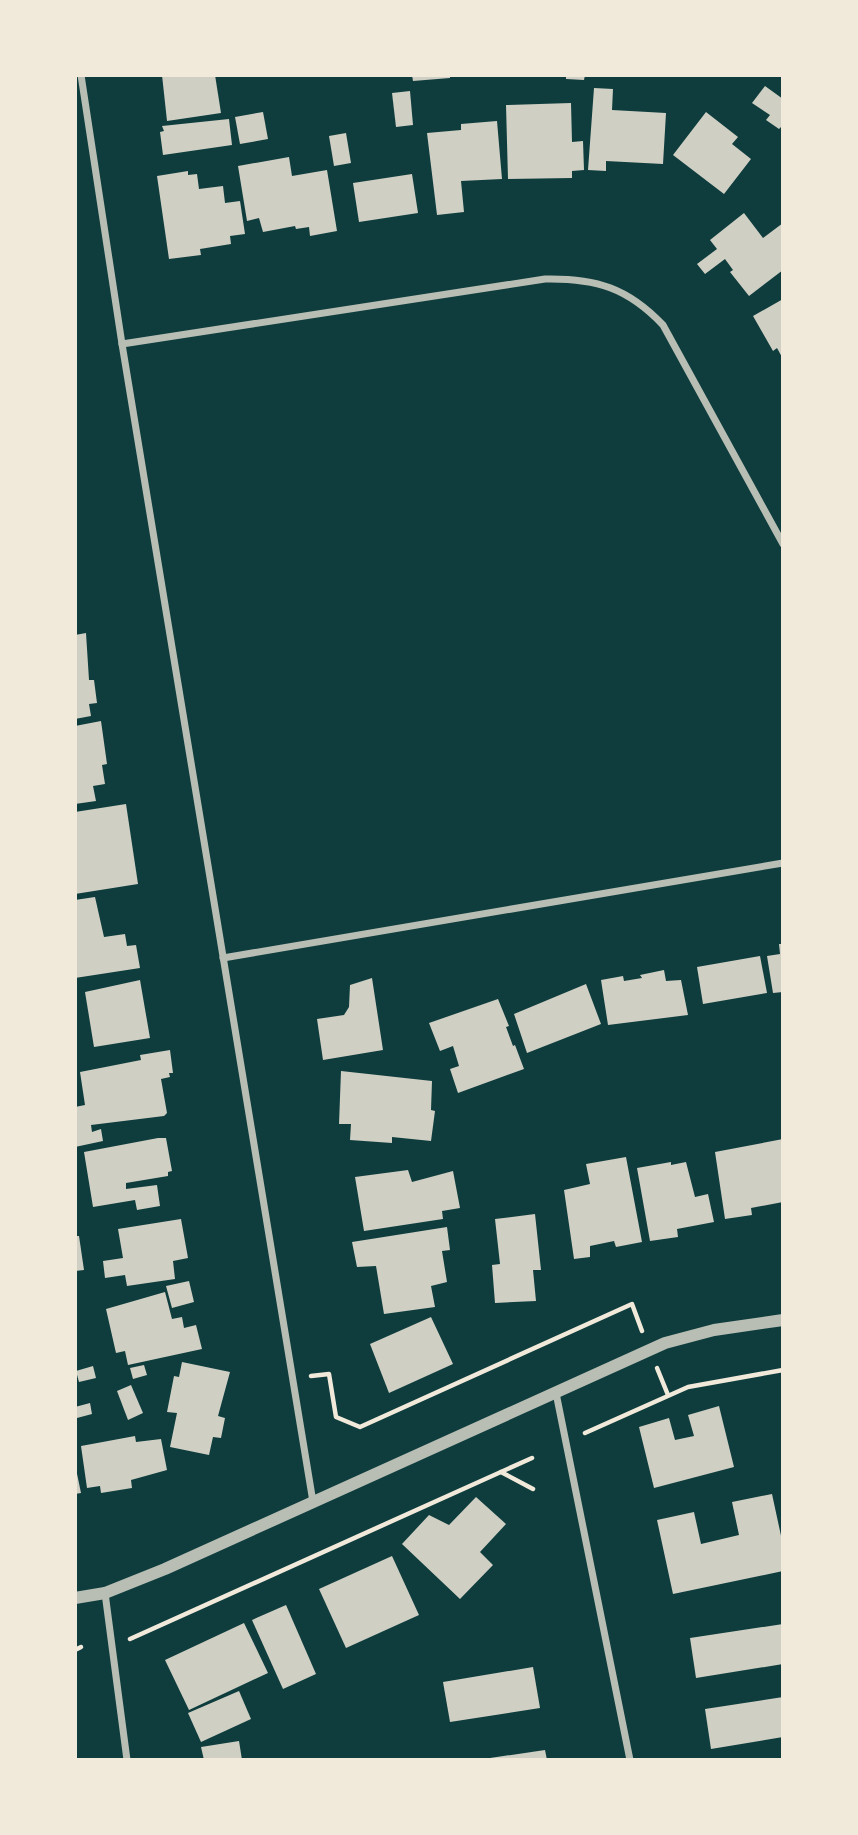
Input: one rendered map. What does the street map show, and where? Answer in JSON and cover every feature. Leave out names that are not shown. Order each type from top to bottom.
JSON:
[{"type":"street","points":[[81,75],[122,344],[313,1502]]},
{"type":"street","points":[[122,344],[545,279],[580,279],[602,285],[628,294],[645,306],[663,325],[783,544]]},
{"type":"street","points":[[223,958],[783,863]]},
{"type":"street","points":[[75,1598],[105,1593],[650,1350],[714,1330],[783,1320]]},
{"type":"street","points":[[556,1394],[630,1760]]},
{"type":"street","points":[[105,1593],[127,1760]]},
{"type":"path","points":[[293,1379],[329,1374],[335,1417],[360,1427],[632,1304],[667,1395]]},
{"type":"path","points":[[585,1433],[688,1387],[783,1370]]},
{"type":"path","points":[[130,1639],[532,1458]]},
{"type":"path","points":[[501,1472],[534,1489]]},
{"type":"building","points":[[162,75],[215,75],[221,113],[167,121]]},
{"type":"building","points":[[412,75],[450,75],[450,78],[413,81]]},
{"type":"building","points":[[566,75],[585,75],[584,80],[566,79]]},
{"type":"building","points":[[765,86],[783,99],[783,125],[779,129],[766,120],[770,115],[752,103]]},
{"type":"building","points":[[594,88],[613,89],[612,110],[666,113],[663,164],[606,161],[606,171],[588,170]]},
{"type":"building","points":[[410,91],[413,125],[396,127],[392,93]]},
{"type":"building","points":[[571,103],[572,142],[583,141],[584,170],[572,171],[572,178],[508,179],[506,105]]},
{"type":"building","points":[[263,112],[268,139],[240,144],[235,117]]},
{"type":"building","points":[[706,112],[738,137],[732,144],[751,159],[724,194],[673,155]]},
{"type":"building","points":[[229,119],[232,145],[163,155],[160,132],[164,131],[162,126]]},
{"type":"building","points":[[497,121],[502,179],[461,181],[464,212],[437,215],[427,133],[461,130],[461,124]]},
{"type":"building","points":[[346,133],[351,163],[334,166],[329,136]]},
{"type":"building","points":[[289,157],[292,176],[327,170],[337,231],[310,236],[309,227],[296,229],[295,226],[263,232],[259,218],[247,221],[238,166]]},
{"type":"building","points":[[188,171],[188,175],[197,174],[199,189],[223,186],[225,203],[240,201],[245,234],[230,236],[231,244],[200,249],[201,255],[169,259],[157,176]]},
{"type":"building","points":[[412,174],[418,213],[359,222],[353,183]]},
{"type":"building","points":[[744,213],[763,238],[783,223],[783,270],[749,296],[730,272],[733,270],[725,259],[705,274],[697,264],[717,249],[710,240]]},
{"type":"building","points":[[783,299],[783,359],[777,348],[773,351],[753,316]]},
{"type":"building","points":[[86,633],[89,680],[94,680],[97,703],[89,704],[91,716],[75,719],[75,635]]},
{"type":"building","points":[[101,721],[107,764],[102,765],[105,784],[93,786],[96,801],[75,804],[75,726]]},
{"type":"building","points":[[126,804],[138,884],[75,894],[75,812]]},
{"type":"building","points":[[95,897],[104,937],[125,934],[127,946],[136,945],[140,968],[75,978],[75,900]]},
{"type":"building","points":[[779,944],[783,944],[783,992],[773,993],[767,956],[780,954]]},
{"type":"building","points":[[760,956],[767,993],[703,1004],[697,967]]},
{"type":"building","points":[[664,970],[666,981],[681,980],[688,1015],[608,1025],[601,980],[623,976],[624,981]]},
{"type":"building","points":[[372,978],[383,1050],[323,1060],[317,1019],[344,1015],[349,1007],[350,985]]},
{"type":"building","points":[[140,980],[150,1038],[94,1047],[85,992]]},
{"type":"building","points":[[586,984],[601,1024],[527,1053],[514,1014]]},
{"type":"building","points":[[498,999],[509,1026],[506,1027],[513,1046],[515,1045],[524,1069],[458,1093],[450,1069],[459,1066],[453,1046],[440,1051],[429,1023]]},
{"type":"building","points":[[170,1050],[173,1073],[169,1073],[170,1077],[161,1079],[167,1113],[164,1116],[91,1125],[92,1132],[101,1129],[103,1141],[75,1147],[75,1107],[85,1105],[80,1072],[141,1060],[140,1055]]},
{"type":"building","points":[[341,1071],[432,1081],[431,1110],[435,1111],[431,1141],[392,1137],[392,1143],[350,1140],[351,1124],[339,1124]]},
{"type":"building","points":[[166,1138],[172,1171],[168,1172],[168,1176],[126,1183],[126,1189],[157,1185],[160,1206],[137,1210],[135,1200],[93,1207],[84,1152]]},
{"type":"building","points":[[783,1139],[783,1202],[751,1208],[752,1215],[725,1219],[715,1152]]},
{"type":"building","points":[[626,1157],[642,1242],[616,1247],[614,1241],[590,1246],[590,1257],[574,1259],[564,1190],[590,1184],[586,1164]]},
{"type":"building","points":[[671,1162],[671,1165],[686,1162],[695,1197],[708,1194],[714,1222],[677,1229],[678,1237],[650,1241],[637,1168]]},
{"type":"building","points":[[408,1170],[412,1182],[453,1171],[460,1208],[442,1211],[443,1219],[364,1231],[355,1177]]},
{"type":"building","points":[[535,1214],[541,1270],[533,1270],[536,1301],[495,1303],[492,1265],[500,1264],[495,1219]]},
{"type":"building","points":[[181,1219],[188,1258],[173,1261],[175,1279],[127,1286],[125,1275],[105,1278],[103,1261],[123,1258],[118,1229]]},
{"type":"building","points":[[447,1227],[450,1250],[442,1251],[447,1282],[431,1286],[435,1307],[384,1314],[376,1266],[357,1267],[352,1242]]},
{"type":"building","points":[[75,1236],[79,1236],[84,1270],[75,1271]]},
{"type":"building","points":[[189,1281],[194,1302],[172,1308],[166,1286]]},
{"type":"building","points":[[165,1292],[172,1319],[182,1317],[184,1328],[196,1325],[202,1349],[128,1365],[125,1351],[116,1353],[106,1309]]},
{"type":"building","points":[[431,1317],[453,1364],[389,1393],[370,1344]]},
{"type":"building","points":[[182,1362],[230,1372],[218,1416],[225,1418],[221,1438],[213,1437],[209,1455],[170,1447],[177,1413],[167,1412],[174,1376],[179,1377]]},
{"type":"building","points":[[144,1365],[147,1375],[133,1379],[130,1368]]},
{"type":"building","points":[[93,1366],[96,1378],[79,1382],[76,1371]]},
{"type":"building","points":[[131,1385],[143,1413],[128,1420],[117,1391]]},
{"type":"building","points":[[90,1403],[92,1414],[77,1418],[75,1407]]},
{"type":"building","points":[[719,1406],[734,1467],[654,1488],[639,1427],[669,1418],[675,1440],[694,1436],[688,1415]]},
{"type":"building","points":[[135,1436],[136,1442],[161,1439],[167,1470],[131,1480],[132,1488],[101,1493],[100,1486],[87,1488],[81,1446]]},
{"type":"building","points":[[75,1464],[81,1493],[75,1494]]},
{"type":"building","points":[[772,1494],[783,1545],[783,1571],[673,1594],[657,1520],[694,1512],[701,1544],[739,1535],[732,1502]]},
{"type":"building","points":[[476,1497],[506,1524],[480,1552],[493,1565],[460,1599],[402,1544],[429,1515],[449,1525]]},
{"type":"building","points":[[392,1556],[419,1615],[346,1648],[319,1589]]},
{"type":"building","points":[[286,1605],[316,1674],[283,1689],[252,1620]]},
{"type":"building","points":[[244,1623],[268,1673],[189,1710],[165,1660]]},
{"type":"building","points":[[783,1624],[783,1664],[696,1678],[690,1638]]},
{"type":"building","points":[[533,1667],[540,1708],[450,1722],[443,1682]]},
{"type":"building","points":[[239,1691],[251,1719],[201,1742],[188,1713]]},
{"type":"building","points":[[783,1697],[783,1737],[711,1749],[705,1709]]},
{"type":"building","points":[[239,1741],[242,1760],[204,1760],[201,1747]]},
{"type":"building","points":[[545,1750],[547,1760],[490,1760],[490,1758]]}]
